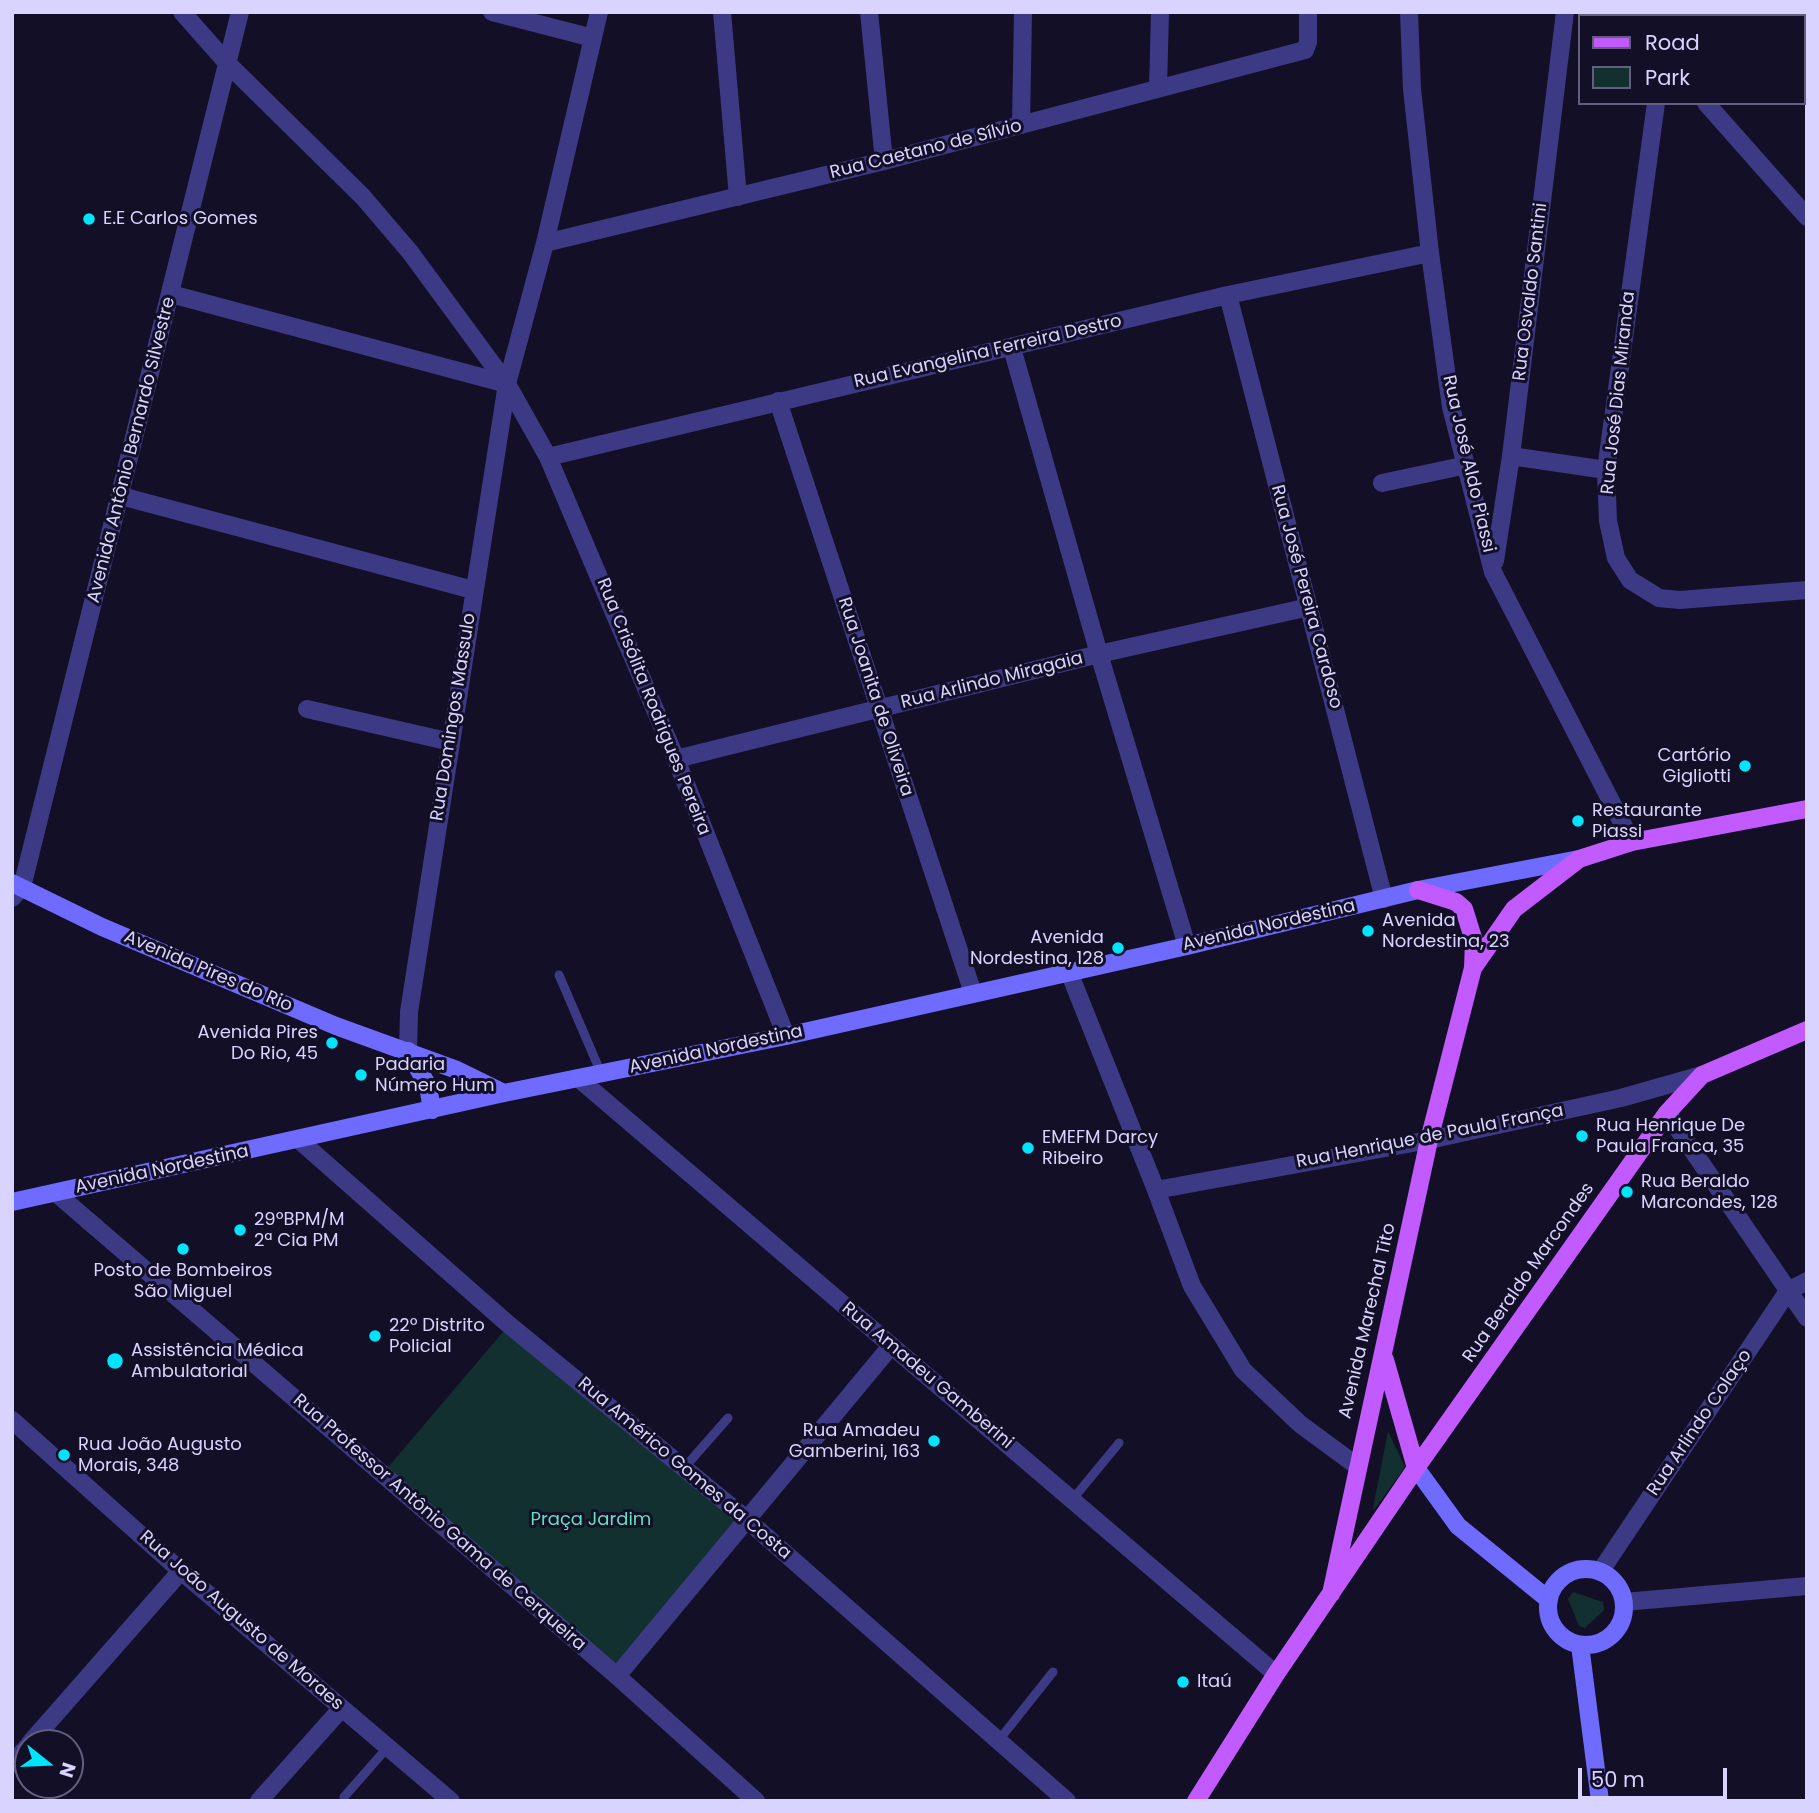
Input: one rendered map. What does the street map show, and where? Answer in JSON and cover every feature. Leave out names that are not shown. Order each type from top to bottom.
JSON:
[{"type":"main road","name":"Avenida Marechal Tito","points":[[1418,890],[1579,859],[1632,842],[1807,809]]},
{"type":"main road","name":"Avenida Marechal Tito","points":[[1196,1801],[1276,1674],[1331,1594],[1429,1140],[1474,968],[1514,909],[1579,859]]},
{"type":"main road","name":"Avenida Pires do Rio","points":[[15,890],[335,1026],[408,1051],[504,1093]]},
{"type":"main road","name":"Avenida Nordestina","points":[[12,1202],[504,1093],[786,1036],[1187,946],[1418,890]]},
{"type":"main road","points":[[1418,890],[1456,902],[1464,909],[1472,927],[1474,968]]},
{"type":"main road","name":"Rua Beraldo Marcondes","points":[[1331,1594],[1416,1468],[1667,1113],[1702,1075],[1807,1030]]},
{"type":"main road","points":[[408,1051],[428,1086],[432,1110]]},
{"type":"main road","points":[[1384,1355],[1416,1468],[1458,1526],[1549,1600]]},
{"type":"main road","points":[[1584,1569],[1600,1572],[1619,1589],[1624,1602],[1622,1620],[1612,1634],[1597,1644],[1580,1645],[1565,1639],[1555,1629],[1549,1615],[1549,1600],[1555,1585],[1568,1574],[1584,1569]]},
{"type":"main road","points":[[1580,1645],[1600,1801]]},
{"type":"street","name":"Rua Crisólita Rodrigues Pereira","points":[[182,12],[228,64],[363,197],[410,252],[507,384],[548,457],[676,759],[786,1036]]},
{"type":"street","name":"Avenida Antônio Bernardo Silvestre","points":[[15,890],[121,496],[240,12]]},
{"type":"street","points":[[492,12],[593,38]]},
{"type":"street","name":"Rua Domingos Massulo","points":[[408,1051],[409,1012],[507,384],[545,243],[599,12]]},
{"type":"street","points":[[722,12],[737,197]]},
{"type":"street","points":[[869,12],[884,161]]},
{"type":"street","points":[[1021,125],[1023,12]]},
{"type":"street","points":[[1158,89],[1160,12]]},
{"type":"street","name":"Rua Caetano de Sílvio","points":[[545,243],[884,161],[1306,50],[1308,12]]},
{"type":"street","name":"Rua José Aldo Piassi","points":[[1409,12],[1412,89],[1451,407],[1493,572],[1632,842]]},
{"type":"street","name":"Rua Osvaldo Santini","points":[[1493,572],[1511,456],[1565,12]]},
{"type":"street","name":"Rua José Dias Miranda","points":[[1656,105],[1606,470],[1607,510],[1616,558],[1630,580],[1659,598],[1680,600],[1807,590]]},
{"type":"street","points":[[1708,105],[1807,218]]},
{"type":"street","name":"Rua Evangelina Ferreira Destro","points":[[548,457],[1228,295],[1430,253]]},
{"type":"street","points":[[171,294],[507,384]]},
{"type":"street","name":"Rua José Pereira Cardoso","points":[[1228,295],[1384,899]]},
{"type":"street","points":[[1012,348],[1099,654],[1187,946]]},
{"type":"street","name":"Rua Joanita de Oliveira","points":[[778,401],[973,993]]},
{"type":"street","points":[[1511,456],[1606,470]]},
{"type":"street","points":[[1382,483],[1467,466]]},
{"type":"street","points":[[121,496],[473,590]]},
{"type":"street","name":"Rua Arlindo Miragaia","points":[[676,759],[1099,654],[1309,607]]},
{"type":"street","points":[[307,709],[451,742]]},
{"type":"street","points":[[1069,972],[1192,1286],[1244,1370],[1300,1424],[1357,1466]]},
{"type":"street","name":"Rua Henrique de Paula França","points":[[1156,1191],[1429,1140],[1621,1098],[1702,1075]]},
{"type":"street","name":"Rua Amadeu Gamberini","points":[[578,1078],[1276,1674]]},
{"type":"street","points":[[1667,1113],[1807,1318]]},
{"type":"street","name":"Rua Américo Gomes da Costa","points":[[299,1140],[508,1324],[745,1518],[1067,1801]]},
{"type":"street","name":"Rua Professor Antônio Gama de Cerqueira","points":[[56,1193],[617,1676],[756,1801]]},
{"type":"street","name":"Rua Arlindo Colaço","points":[[1600,1572],[1788,1291],[1807,1281]]},
{"type":"street","points":[[617,1676],[745,1518],[891,1346]]},
{"type":"street","name":"Rua João Augusto de Moraes","points":[[12,1420],[35,1437],[181,1571],[451,1801]]},
{"type":"street","points":[[12,1436],[35,1437]]},
{"type":"street","points":[[42,1729],[181,1571]]},
{"type":"street","points":[[1624,1602],[1807,1586]]},
{"type":"street","points":[[259,1801],[341,1709]]},
{"type":"lane","points":[[559,975],[601,1073]]},
{"type":"lane","points":[[684,1468],[728,1418]]},
{"type":"lane","points":[[1072,1500],[1119,1443]]},
{"type":"lane","points":[[999,1741],[1053,1672]]},
{"type":"lane","points":[[344,1797],[387,1748]]},
{"type":"green space","name":"Praça Jardim","points":[[508,1326],[749,1522],[617,1671],[384,1472]]},
{"type":"green space","points":[[1388,1431],[1405,1467],[1374,1510],[1373,1508]]},
{"type":"green space","points":[[1573,1592],[1603,1602],[1604,1610],[1585,1628],[1579,1626],[1568,1599]]},
{"type":"place","name":"E.E Carlos Gomes","points":[[89,219]]},
{"type":"place","name":"Cartório Gigliotti","points":[[1745,766]]},
{"type":"place","name":"Restaurante Piassi","points":[[1578,821]]},
{"type":"place","name":"Avenida Nordestina, 23","points":[[1368,931]]},
{"type":"place","name":"Avenida Nordestina, 128","points":[[1118,948]]},
{"type":"place","name":"Avenida Pires Do Rio, 45","points":[[332,1043]]},
{"type":"place","name":"Padaria Número Hum","points":[[361,1075]]},
{"type":"place","name":"Rua Henrique De Paula Franca, 35","points":[[1582,1136]]},
{"type":"place","name":"EMEFM Darcy Ribeiro","points":[[1028,1148]]},
{"type":"place","name":"Rua Beraldo Marcondes, 128","points":[[1627,1192]]},
{"type":"place","name":"29ºBPM/M 2ª Cia PM","points":[[240,1230]]},
{"type":"place","name":"Posto de Bombeiros São Miguel","points":[[183,1249]]},
{"type":"place","name":"22º Distrito Policial","points":[[375,1336]]},
{"type":"place","name":"Assistência Médica Ambulatorial","points":[[115,1361]]},
{"type":"place","name":"Rua Amadeu Gamberini, 163","points":[[934,1441]]},
{"type":"place","name":"Rua João Augusto Morais, 348","points":[[64,1455]]},
{"type":"place","name":"Itaú","points":[[1183,1682]]}]
